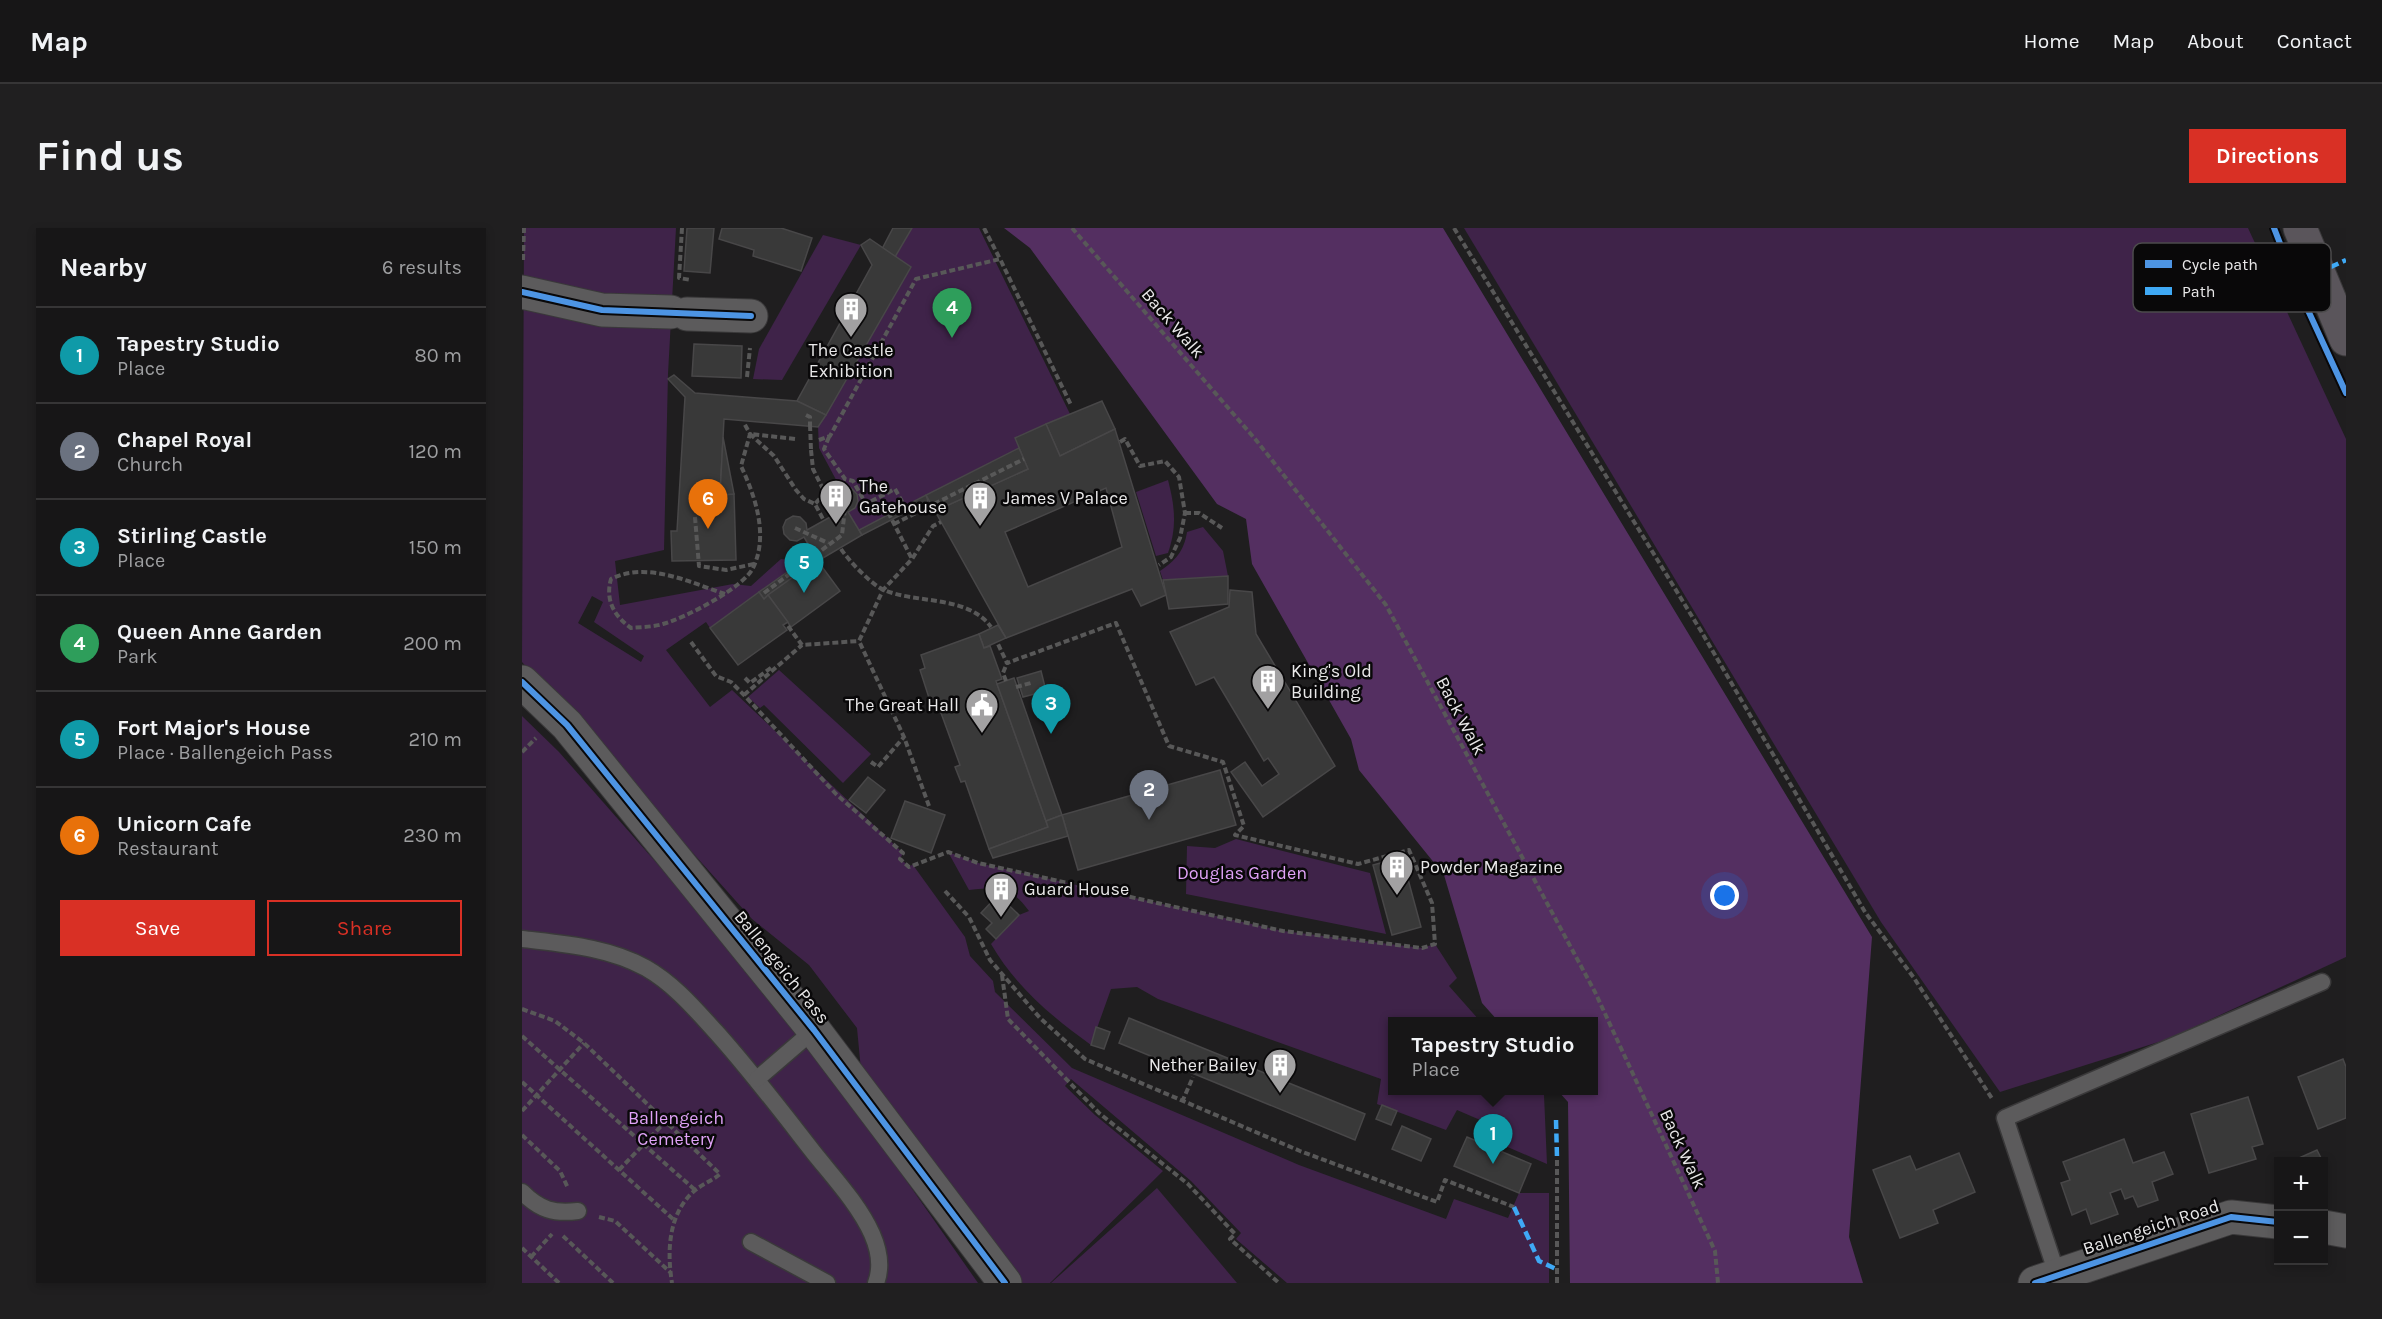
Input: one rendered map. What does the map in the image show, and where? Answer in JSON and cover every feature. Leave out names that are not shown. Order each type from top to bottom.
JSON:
[{"type":"main road","points":[[2300,228],[2306,243]]},
{"type":"main road","points":[[2331,303],[2346,339]]},
{"type":"street","points":[[522,292],[602,310],[679,313],[750,331]]},
{"type":"street","name":"Ballengeich Pass","points":[[522,682],[567,725],[814,1030],[1005,1283]]},
{"type":"street","name":"Ballengeich Road","points":[[2046,1278],[2231,1217],[2274,1222]]},
{"type":"street","points":[[2328,1228],[2346,1231]]},
{"type":"lane","points":[[522,939],[582,946],[646,968],[683,996],[758,1079],[854,1205],[872,1234],[880,1271],[876,1283]]},
{"type":"lane","points":[[2046,1278],[2005,1118],[2322,982]]},
{"type":"lane","points":[[758,1079],[814,1030]]},
{"type":"lane","points":[[522,1192],[541,1208],[550,1211],[578,1210]]},
{"type":"lane","points":[[751,1242],[827,1283]]},
{"type":"path","points":[[679,278],[682,228]]},
{"type":"path","points":[[984,228],[1071,405]]},
{"type":"path","points":[[1454,228],[1701,631],[1865,912],[1914,978],[2005,1118]]},
{"type":"path","points":[[912,559],[888,512],[904,505],[895,489],[866,504],[853,481],[845,479],[824,449],[916,279],[1000,259]]},
{"type":"path","points":[[747,377],[750,331]]},
{"type":"path","points":[[806,416],[810,417],[813,469],[825,493],[814,504]]},
{"type":"path","points":[[744,423],[750,434],[774,456],[804,499],[814,504],[823,519]]},
{"type":"path","points":[[750,434],[795,439]]},
{"type":"path","points":[[725,594],[664,574],[626,571],[611,579],[607,592],[616,618],[631,628],[663,624],[699,609],[725,594],[752,571],[761,530],[752,489],[741,466],[750,434]]},
{"type":"path","points":[[819,440],[830,436]]},
{"type":"path","points":[[1120,442],[1125,439],[1140,466],[1165,461],[1179,477],[1185,513],[1180,538],[1171,557],[1159,565]]},
{"type":"path","points":[[894,524],[1024,459]]},
{"type":"path","points":[[764,593],[816,556],[828,543],[842,535],[846,499]]},
{"type":"path","points":[[1185,513],[1199,513],[1222,528]]},
{"type":"path","points":[[695,517],[699,566],[726,570],[754,564]]},
{"type":"path","points":[[859,641],[883,590],[912,559],[933,525],[941,522]]},
{"type":"path","points":[[795,528],[828,543]]},
{"type":"path","points":[[841,549],[883,590],[953,604],[986,619],[991,627]]},
{"type":"path","points":[[691,642],[716,676],[731,682],[836,794],[903,853],[900,859],[909,867],[948,852],[978,863],[1283,931],[1422,948],[1435,944],[1432,903],[1409,850],[1358,864],[1235,835],[1244,826],[1223,762],[1169,746],[1116,623],[1007,663]]},
{"type":"path","points":[[788,626],[802,645]]},
{"type":"path","points":[[744,695],[802,645],[859,641]]},
{"type":"path","points":[[859,641],[904,737],[929,806]]},
{"type":"path","points":[[998,644],[1007,663],[1003,673],[1006,681]]},
{"type":"path","points":[[745,678],[750,683],[762,672],[778,664]]},
{"type":"path","points":[[1016,687],[1031,683]]},
{"type":"path","points":[[872,762],[878,767],[904,737]]},
{"type":"path","points":[[945,891],[969,917],[990,960],[1040,1018],[1085,1059],[1182,1102],[1437,1202],[1446,1180],[1514,1207]]},
{"type":"path","points":[[1002,974],[1008,1019],[1099,1113],[1188,1184],[1235,1234],[1230,1239],[1279,1283]]},
{"type":"path","points":[[522,1009],[555,1021],[584,1043],[667,1120],[720,1174],[695,1190],[674,1220],[669,1253],[672,1283]]},
{"type":"path","points":[[522,1036],[695,1190]]},
{"type":"path","points":[[522,1110],[584,1043]]},
{"type":"path","points":[[1182,1102],[1193,1077]]},
{"type":"path","points":[[522,1082],[674,1220]]},
{"type":"path","points":[[619,1170],[667,1120]]},
{"type":"path","points":[[1557,1157],[1557,1283]]},
{"type":"path","points":[[555,1231],[613,1283]]},
{"type":"path","points":[[522,1248],[559,1283]]},
{"type":"green space","points":[[524,228],[676,228],[668,374],[664,550],[615,561],[620,605],[733,584],[751,586],[781,559],[789,560],[795,566],[710,628],[706,622],[666,650],[710,707],[732,690],[903,853],[900,859],[909,866],[913,865],[965,937],[970,956],[993,981],[995,992],[1072,1068],[1299,1165],[1446,1219],[1454,1199],[1508,1218],[1519,1193],[1549,1193],[1549,1283],[1287,1283],[1236,1239],[1241,1233],[1191,1181],[1071,1079],[1065,1086],[1095,1115],[1163,1171],[1050,1283],[1021,1283],[861,1070],[857,1028],[809,965],[752,919],[522,662]],"holes":[[[592,596],[603,602],[594,622],[644,656],[641,662],[578,623]]]},
{"type":"green space","points":[[912,228],[979,228],[1070,414],[1015,438],[1019,448],[859,530],[848,512],[856,504],[856,495],[851,488],[841,489],[819,448],[818,427],[911,267],[895,257]]},
{"type":"green space","points":[[1464,228],[2248,228],[2255,243],[2133,243],[2133,312],[2287,312],[2346,439],[2346,957],[2168,1039],[2000,1092],[1881,922]]},
{"type":"green space","points":[[823,235],[861,245],[782,380],[753,379],[759,349]]},
{"type":"green space","points":[[1168,480],[1173,508],[1173,534],[1168,553],[1156,556],[1136,492]]},
{"type":"green space","points":[[1203,527],[1223,551],[1228,576],[1163,580],[1160,571],[1178,554],[1184,545],[1187,532]]},
{"type":"green space","points":[[779,670],[871,754],[843,783],[764,705],[760,708],[748,697]]},
{"type":"green space","name":"Ballengeich Cemetery","points":[[522,716],[559,752],[683,893],[833,1076],[978,1283],[522,1283]]},
{"type":"green space","name":"Douglas Garden","points":[[1236,839],[1370,873],[1386,934],[1186,894],[1187,846],[1215,848]]},
{"type":"green space","points":[[948,852],[978,863],[1283,931],[1422,948],[1435,944],[1457,978],[1449,986],[1476,1017],[1388,1017],[1388,1095],[1544,1095],[1547,1164],[1496,1142],[1501,1129],[1457,1110],[1446,1130],[1382,1106],[1377,1104],[1381,1079],[1158,999],[1137,987],[1111,989],[1091,1045],[1035,1000],[1012,974],[991,944],[1019,915],[1029,911],[1010,892],[997,888],[969,890]]},
{"type":"green space","points":[[1157,1188],[1237,1283],[1051,1283]]},
{"type":"shaded area","points":[[1004,228],[1443,228],[1872,937],[1849,1237],[1863,1283],[1570,1283],[1568,1102],[1562,1095],[1598,1095],[1598,1017],[1494,1017],[1482,1003],[1444,875],[1359,770],[1351,739],[1252,564],[1246,519],[1217,504],[1030,248]]},
{"type":"building","points":[[687,228],[714,228],[710,273],[684,271]]},
{"type":"building","points":[[722,228],[781,228],[812,238],[801,271],[753,256],[754,250],[719,239]]},
{"type":"building","points":[[893,228],[912,228],[895,257],[882,249]]},
{"type":"building","name":"The Castle Exhibition","points":[[870,239],[911,267],[826,415],[797,401],[872,265],[861,245]]},
{"type":"building","points":[[694,344],[742,346],[741,378],[692,376]]},
{"type":"building","points":[[674,375],[695,393],[797,401],[826,415],[818,427],[724,419],[720,495],[734,494],[736,560],[672,561],[671,531],[677,531],[685,397],[668,379]]},
{"type":"building","points":[[1102,401],[1115,429],[1060,456],[1046,424]]},
{"type":"building","name":"James V Palace","points":[[1046,424],[1060,456],[1115,429],[1166,595],[1141,606],[1132,589],[1006,638],[935,511],[1028,469],[1015,438]],"holes":[[[1106,488],[1122,547],[1028,587],[1005,532]]]},
{"type":"building","points":[[723,437],[734,494],[720,495]]},
{"type":"building","points":[[1019,448],[1028,469],[935,511],[926,495]]},
{"type":"building","name":"The Gatehouse","points":[[844,487],[851,488],[857,494],[858,501],[855,508],[848,512],[862,535],[818,561],[804,537],[797,541],[790,540],[784,534],[783,527],[786,520],[793,516],[800,517],[806,523],[807,530],[841,511],[835,505],[834,498]]},
{"type":"building","points":[[926,495],[928,501],[862,535],[859,530]]},
{"type":"building","points":[[814,553],[818,561],[764,599],[759,592]]},
{"type":"building","points":[[817,560],[840,591],[791,627],[768,595]]},
{"type":"building","points":[[1228,576],[1228,604],[1169,609],[1163,580]]},
{"type":"building","name":"King's Old Building","points":[[1230,590],[1252,592],[1256,634],[1335,766],[1263,817],[1231,772],[1245,762],[1262,786],[1279,774],[1268,758],[1264,761],[1214,677],[1196,685],[1170,632],[1229,607]]},
{"type":"building","points":[[759,592],[764,599],[768,595],[788,622],[783,625],[787,630],[738,665],[710,628]]},
{"type":"building","points":[[998,625],[1006,638],[984,648],[979,634]]},
{"type":"building","name":"The Great Hall","points":[[979,634],[984,648],[990,646],[1002,679],[996,681],[1048,827],[989,849],[965,781],[961,782],[955,767],[960,765],[937,702],[931,704],[920,670],[925,668],[921,655]]},
{"type":"building","points":[[1041,671],[1046,691],[1023,697],[1017,678]]},
{"type":"building","points":[[1014,678],[1062,815],[1046,821],[997,684]]},
{"type":"building","points":[[1220,770],[1236,825],[1078,870],[1062,815]]},
{"type":"building","points":[[868,777],[885,790],[866,813],[849,800]]},
{"type":"building","points":[[905,801],[945,815],[931,853],[891,838]]},
{"type":"building","points":[[1062,815],[1068,836],[993,858],[989,849],[1048,827],[1046,821]]},
{"type":"building","name":"Powder Magazine","points":[[1402,857],[1421,927],[1392,935],[1373,865]]},
{"type":"building","name":"Guard House","points":[[998,895],[1019,915],[996,939],[986,929],[992,923],[981,913]]},
{"type":"building","name":"Nether Bailey","points":[[1129,1018],[1365,1114],[1355,1140],[1119,1043]]},
{"type":"building","points":[[1096,1027],[1110,1032],[1104,1049],[1091,1045]]},
{"type":"building","points":[[2343,1059],[2346,1067],[2346,1118],[2318,1129],[2298,1077]]},
{"type":"building","points":[[2248,1097],[2263,1144],[2252,1147],[2256,1159],[2209,1173],[2191,1114]]},
{"type":"building","points":[[1382,1105],[1397,1111],[1391,1125],[1376,1119]]},
{"type":"building","points":[[1402,1126],[1431,1139],[1421,1161],[1392,1149]]},
{"type":"building","points":[[1467,1137],[1531,1164],[1519,1193],[1454,1166]]},
{"type":"building","points":[[2124,1139],[2133,1163],[2164,1152],[2173,1174],[2152,1182],[2158,1200],[2138,1207],[2133,1196],[2125,1199],[2121,1189],[2110,1193],[2118,1214],[2091,1224],[2086,1209],[2072,1215],[2061,1183],[2070,1180],[2063,1162]]},
{"type":"building","points":[[2317,1150],[2320,1157],[2301,1157]]},
{"type":"building","points":[[1959,1153],[1975,1192],[1933,1210],[1938,1223],[1900,1238],[1873,1170],[1910,1156],[1916,1170]]},
{"type":"marked path","points":[[2331,267],[2346,260]]},
{"type":"marked path","points":[[1556,1120],[1557,1157]]},
{"type":"marked path","points":[[1514,1207],[1539,1261],[1556,1269]]},
{"type":"cycle path","points":[[2274,228],[2280,243]]},
{"type":"cycle path","points":[[522,292],[602,310],[751,316]]},
{"type":"cycle path","points":[[2309,312],[2346,393]]},
{"type":"cycle path","points":[[522,682],[567,725],[814,1030],[1005,1283]]},
{"type":"cycle path","points":[[2035,1283],[2231,1217],[2274,1222]]},
{"type":"place","name":"The Castle Exhibition","points":[[851,338]]},
{"type":"place","name":"Queen Anne Garden","points":[[952,338]]},
{"type":"place","name":"The Gatehouse","points":[[836,525]]},
{"type":"place","name":"James V Palace","points":[[980,527]]},
{"type":"place","name":"Unicorn Cafe","points":[[708,529]]},
{"type":"place","name":"Fort Major's House","points":[[804,593]]},
{"type":"place","name":"King's Old Building","points":[[1268,710]]},
{"type":"place","name":"The Great Hall","points":[[982,734]]},
{"type":"place","name":"Stirling Castle","points":[[1051,734]]},
{"type":"place","name":"Chapel Royal","points":[[1149,820]]},
{"type":"place","name":"Powder Magazine","points":[[1397,896]]},
{"type":"place","name":"Guard House","points":[[1001,918]]},
{"type":"place","name":"Nether Bailey","points":[[1280,1094]]},
{"type":"place","name":"Tapestry Studio","points":[[1493,1164]]}]
